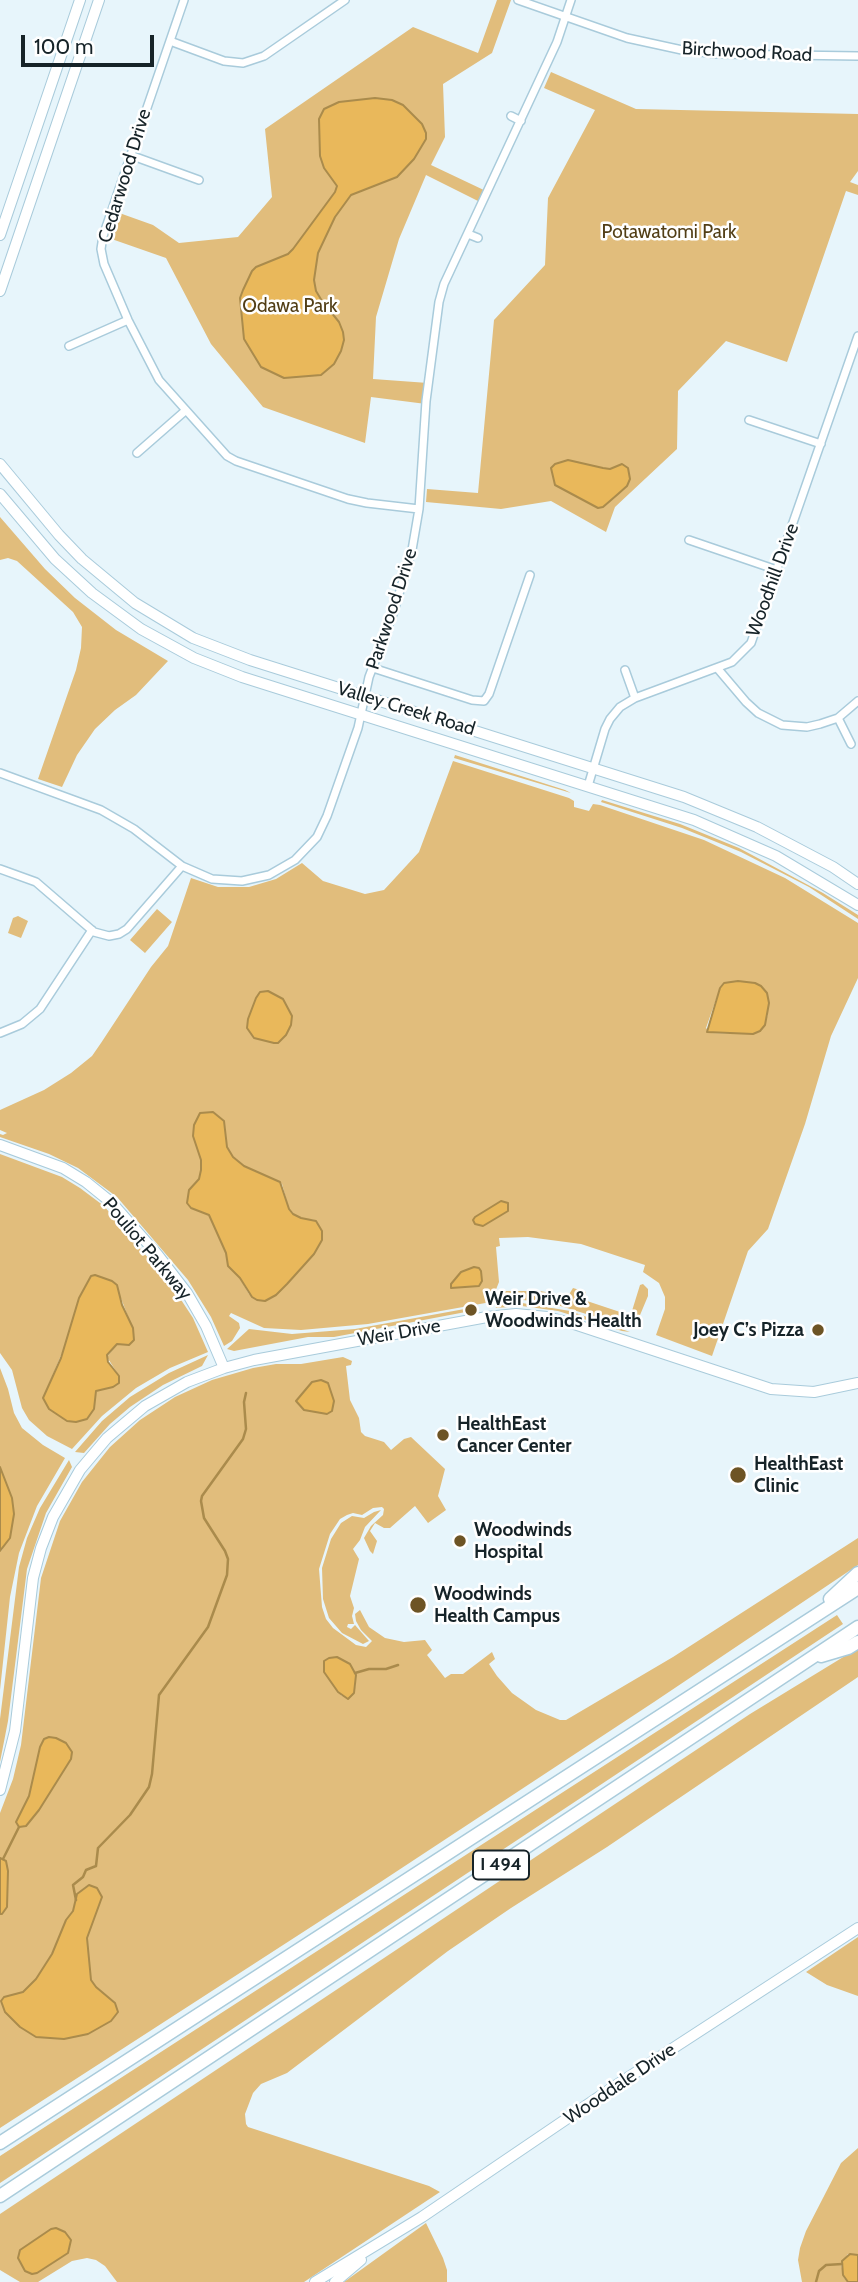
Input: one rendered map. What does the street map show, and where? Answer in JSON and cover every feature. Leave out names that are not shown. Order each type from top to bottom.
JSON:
[{"type":"highway","points":[[801,1625],[858,1573]]},
{"type":"highway","name":"I 494","points":[[0,2143],[858,1588]]},
{"type":"highway","name":"I 494","points":[[0,2196],[858,1627]]},
{"type":"highway","points":[[804,1662],[848,1648],[858,1642]]},
{"type":"main road","points":[[0,235],[80,0]]},
{"type":"main road","points":[[0,291],[99,0]]},
{"type":"main road","name":"Valley Creek Road","points":[[0,464],[82,559],[149,612],[193,638],[233,654],[724,812],[801,849],[858,884]]},
{"type":"main road","name":"Valley Creek Road","points":[[0,494],[69,573],[100,600],[150,635],[185,654],[222,670],[665,810],[731,835],[803,871],[858,905]]},
{"type":"main road","name":"Pouliot Parkway","points":[[0,1145],[71,1172],[112,1203],[187,1293],[206,1326],[224,1368]]},
{"type":"main road","name":"Weir Drive","points":[[0,1790],[15,1731],[35,1570],[45,1535],[61,1502],[88,1459],[129,1419],[171,1390],[224,1368],[261,1359],[481,1318],[522,1314],[571,1323],[771,1389],[814,1392],[858,1383]]},
{"type":"main road","name":"Wooddale Drive","points":[[315,2282],[383,2242],[615,2086],[858,1928]]},
{"type":"main road","name":"Wooddale Drive","points":[[335,2282],[383,2242]]},
{"type":"street","name":"Cedarwood Drive","points":[[184,0],[106,223],[101,249],[104,264],[128,320],[150,367],[216,447],[236,461],[348,499],[419,509]]},
{"type":"street","points":[[170,41],[224,61],[243,63],[264,56],[345,0]]},
{"type":"street","name":"Birchwood Road","points":[[518,0],[627,38],[682,50],[718,54],[858,56]]},
{"type":"street","name":"Parkwood Drive","points":[[0,773],[109,814],[142,834],[182,866],[207,878],[236,881],[269,875],[295,860],[312,843],[325,821],[358,728],[373,668],[407,572],[419,509],[426,401],[439,302],[444,284],[557,42],[571,0]]},
{"type":"street","points":[[511,116],[521,121]]},
{"type":"street","points":[[130,155],[199,180]]},
{"type":"street","points":[[468,234],[478,238]]},
{"type":"street","points":[[69,346],[128,320]]},
{"type":"street","name":"Woodhill Drive","points":[[588,786],[610,719],[620,707],[635,698],[732,662],[751,643],[858,336]]},
{"type":"street","points":[[137,453],[185,411]]},
{"type":"street","points":[[748,419],[821,444]]},
{"type":"street","points":[[689,540],[778,570]]},
{"type":"street","points":[[373,668],[472,700],[484,701],[530,575]]},
{"type":"street","points":[[718,668],[746,702],[769,720],[782,725],[807,727],[838,718],[858,701]]},
{"type":"street","points":[[625,670],[635,698]]},
{"type":"street","points":[[838,718],[851,744]]},
{"type":"street","points":[[0,869],[38,884],[92,930],[107,936],[123,932],[182,866]]},
{"type":"street","points":[[0,1032],[22,1024],[44,1005],[92,930]]},
{"type":"green space","name":"Odawa Park","points":[[497,0],[511,0],[492,53],[443,84],[445,137],[431,165],[488,192],[482,203],[426,175],[399,239],[376,317],[373,379],[428,383],[426,404],[371,397],[365,443],[263,407],[211,344],[166,258],[103,236],[111,210],[153,225],[179,243],[238,237],[272,197],[265,129],[413,27],[478,53]]},
{"type":"green space","name":"Potawatomi Park","points":[[551,72],[636,109],[858,114],[858,171],[850,182],[858,185],[858,195],[846,191],[787,362],[726,341],[678,391],[677,449],[615,507],[606,532],[551,501],[501,509],[426,502],[427,489],[478,493],[494,320],[545,265],[548,198],[595,110],[544,88]]},
{"type":"green space","points":[[0,517],[45,569],[75,598],[116,630],[168,661],[136,695],[95,729],[77,755],[62,787],[38,779],[76,670],[82,627],[73,612],[17,561],[8,558],[0,560]]},
{"type":"green space","points":[[455,755],[565,790],[571,793],[454,758]]},
{"type":"green space","points":[[453,761],[569,798],[574,801],[574,807],[589,811],[593,804],[600,805],[704,840],[785,878],[858,923],[858,978],[831,1036],[805,1124],[768,1229],[748,1251],[712,1356],[656,1335],[665,1309],[665,1297],[659,1283],[643,1272],[645,1265],[581,1244],[528,1237],[499,1238],[500,1246],[496,1247],[499,1282],[491,1302],[368,1324],[301,1330],[264,1328],[231,1313],[229,1316],[239,1323],[240,1328],[232,1341],[224,1346],[211,1317],[188,1280],[117,1197],[78,1168],[49,1154],[0,1137],[0,1134],[7,1133],[0,1130],[0,1110],[44,1090],[92,1056],[168,946],[191,878],[218,887],[249,887],[276,879],[302,863],[323,881],[365,894],[384,890],[419,852]],"holes":[[[738,981],[761,986],[767,993],[768,1013],[765,1025],[753,1034],[711,1033],[706,1028],[720,988],[725,983]],[[276,1180],[282,1184],[289,1209],[301,1218],[314,1220],[314,1254],[276,1295],[265,1301],[249,1294],[241,1280]]]},
{"type":"green space","points":[[602,800],[680,824],[739,848],[823,893],[858,915],[858,919],[809,887],[741,852],[682,828],[601,802]]},
{"type":"green space","points":[[157,909],[172,922],[145,953],[130,940]]},
{"type":"green space","points":[[18,916],[28,921],[21,938],[8,933],[13,918]]},
{"type":"green space","points":[[0,1154],[62,1177],[104,1206],[172,1286],[193,1318],[208,1352],[170,1368],[136,1388],[102,1416],[72,1449],[47,1436],[29,1420],[22,1408],[12,1370],[0,1353]],"holes":[[[91,1276],[115,1283],[129,1319],[129,1345],[117,1344],[107,1357],[119,1376],[107,1388],[96,1391],[94,1409],[45,1393],[65,1346],[79,1298]]]},
{"type":"green space","points":[[643,1284],[648,1289],[648,1296],[635,1327],[627,1327],[640,1285]]},
{"type":"green space","points":[[573,1288],[586,1292],[584,1300],[629,1315],[625,1326],[554,1304],[523,1300],[495,1301],[501,1291],[540,1291],[568,1296]]},
{"type":"green space","points":[[522,1303],[570,1311],[630,1332],[558,1311],[522,1306],[496,1308],[495,1304]]},
{"type":"green space","points":[[470,1308],[471,1311],[334,1337],[308,1337],[234,1351],[227,1349],[249,1329],[292,1334],[355,1329]]},
{"type":"green space","points":[[208,1355],[202,1366],[163,1385],[130,1407],[110,1424],[84,1453],[75,1452],[102,1421],[130,1397],[169,1373]]},
{"type":"green space","points":[[343,1357],[352,1361],[351,1365],[346,1366],[350,1400],[359,1418],[361,1432],[384,1442],[391,1450],[404,1439],[411,1437],[445,1469],[438,1496],[446,1510],[428,1523],[415,1506],[390,1528],[375,1523],[370,1531],[377,1541],[373,1554],[364,1538],[371,1526],[383,1515],[384,1509],[373,1508],[362,1515],[353,1513],[340,1519],[330,1534],[319,1569],[322,1607],[326,1619],[333,1628],[356,1645],[366,1647],[372,1641],[356,1621],[355,1614],[360,1610],[369,1627],[385,1638],[404,1642],[425,1640],[432,1650],[427,1655],[445,1678],[451,1674],[463,1674],[492,1652],[495,1659],[489,1664],[512,1693],[536,1710],[560,1720],[566,1720],[673,1657],[858,1538],[858,1565],[379,1883],[0,2128],[0,1813],[13,1779],[21,1745],[41,1578],[60,1521],[82,1482],[110,1447],[140,1420],[175,1397],[212,1380],[253,1368]],"holes":[[[337,1657],[350,1664],[356,1681],[354,1693],[342,1696],[326,1675],[324,1663]]]},
{"type":"green space","points":[[0,1368],[14,1413],[22,1428],[65,1458],[37,1506],[19,1553],[10,1597],[0,1690],[0,1551],[14,1514],[12,1498],[0,1467]]},
{"type":"green space","points":[[69,1460],[72,1467],[46,1513],[27,1569],[8,1721],[0,1762],[0,1719],[19,1567],[27,1538],[40,1508]]},
{"type":"green space","points":[[381,1510],[365,1527],[353,1549],[359,1559],[350,1596],[354,1608],[354,1624],[348,1624],[347,1627],[351,1629],[355,1625],[369,1641],[363,1644],[342,1633],[329,1618],[323,1599],[322,1568],[331,1539],[341,1523],[352,1516],[364,1518]]},
{"type":"green space","points":[[837,1615],[843,1624],[0,2183],[0,2156]]},
{"type":"green space","points":[[858,1648],[858,1677],[448,1951],[287,2073],[261,2084],[253,2093],[245,2114],[248,2127],[429,2186],[440,2192],[304,2282],[117,2282],[105,2266],[87,2258],[72,2261],[38,2282],[20,2282],[0,2270],[0,2214],[750,1714]]},
{"type":"green space","points":[[858,1937],[858,1996],[827,1985],[806,1972]]},
{"type":"green space","points":[[858,2148],[858,2255],[848,2254],[841,2264],[844,2278],[848,2282],[802,2282],[798,2260],[806,2231],[841,2163]]},
{"type":"green space","points":[[426,2223],[443,2258],[447,2282],[344,2282]]},
{"type":"shaded area","points":[[375,98],[392,100],[403,105],[422,124],[426,139],[414,159],[397,177],[351,195],[335,217],[318,253],[314,280],[316,291],[339,322],[343,332],[341,351],[334,364],[321,375],[284,378],[261,367],[244,339],[240,298],[252,271],[288,254],[335,192],[337,186],[324,168],[320,156],[319,119],[324,109],[339,102]]},
{"type":"shaded area","points":[[568,460],[610,469],[622,464],[628,468],[630,479],[627,486],[603,507],[598,508],[555,485],[551,468]]},
{"type":"shaded area","points":[[724,983],[755,983],[767,993],[769,1003],[765,1025],[753,1034],[707,1032],[720,988]]},
{"type":"shaded area","points":[[268,991],[283,999],[292,1016],[286,1035],[278,1043],[254,1038],[247,1028],[256,998],[260,992]]},
{"type":"shaded area","points":[[213,1112],[224,1121],[227,1147],[233,1157],[244,1166],[280,1182],[293,1214],[316,1221],[322,1231],[322,1240],[314,1254],[276,1295],[265,1301],[252,1297],[240,1278],[228,1266],[226,1253],[209,1215],[191,1208],[187,1203],[189,1190],[199,1179],[201,1170],[201,1160],[193,1136],[194,1125],[200,1113]]},
{"type":"shaded area","points":[[501,1201],[508,1203],[508,1211],[483,1226],[475,1224],[475,1217]]},
{"type":"shaded area","points":[[474,1267],[481,1271],[482,1281],[479,1286],[451,1288],[451,1284],[461,1272]]},
{"type":"shaded area","points":[[95,1275],[117,1285],[122,1305],[133,1328],[134,1340],[129,1345],[117,1344],[107,1355],[108,1362],[119,1376],[119,1383],[96,1391],[94,1409],[87,1419],[67,1421],[49,1409],[43,1398],[61,1358],[79,1298],[91,1276]]},
{"type":"shaded area","points":[[321,1380],[328,1383],[334,1401],[332,1411],[327,1414],[304,1410],[296,1401],[312,1382]]},
{"type":"shaded area","points":[[0,1467],[12,1498],[14,1514],[10,1538],[0,1551]]},
{"type":"shaded area","points":[[337,1657],[350,1664],[356,1675],[354,1693],[348,1699],[338,1692],[324,1672],[324,1661]]},
{"type":"shaded area","points":[[49,1737],[66,1743],[72,1752],[71,1759],[39,1810],[26,1826],[19,1827],[16,1822],[29,1796],[40,1747],[44,1739]]},
{"type":"shaded area","points":[[0,1858],[6,1861],[8,1871],[7,1907],[2,1914],[0,1914]]},
{"type":"shaded area","points":[[89,1885],[97,1888],[102,1897],[87,1938],[91,1980],[115,2003],[118,2012],[111,2021],[88,2034],[64,2039],[36,2037],[20,2027],[5,2012],[1,2001],[4,1997],[23,1992],[36,1979],[52,1954],[66,1920],[73,1911],[77,1894]]},
{"type":"shaded area","points":[[56,2228],[65,2232],[71,2240],[68,2253],[37,2273],[25,2271],[18,2258],[20,2250]]},
{"type":"shaded area","points":[[850,2254],[858,2255],[858,2282],[848,2282],[843,2275],[842,2261]]},
{"type":"waterway","points":[[76,1900],[73,1885],[83,1877],[86,1870],[96,1866],[98,1848],[130,1815],[149,1787],[159,1695],[208,1627],[227,1575],[228,1559],[204,1518],[201,1501],[243,1439],[246,1429],[246,1393]]},
{"type":"waterway","points":[[355,1673],[398,1665]]},
{"type":"waterway","points":[[3,1859],[19,1827]]},
{"type":"waterway","points":[[816,2282],[819,2271],[826,2265],[842,2264]]},
{"type":"place","name":"Weir Drive & Woodwinds Health","points":[[471,1310]]},
{"type":"place","name":"Joey C’s Pizza","points":[[818,1330]]},
{"type":"place","name":"HealthEast Cancer Center","points":[[443,1435]]},
{"type":"place","name":"HealthEast Clinic","points":[[738,1475]]},
{"type":"place","name":"Woodwinds Hospital","points":[[460,1541]]},
{"type":"place","name":"Woodwinds Health Campus","points":[[418,1605]]}]
